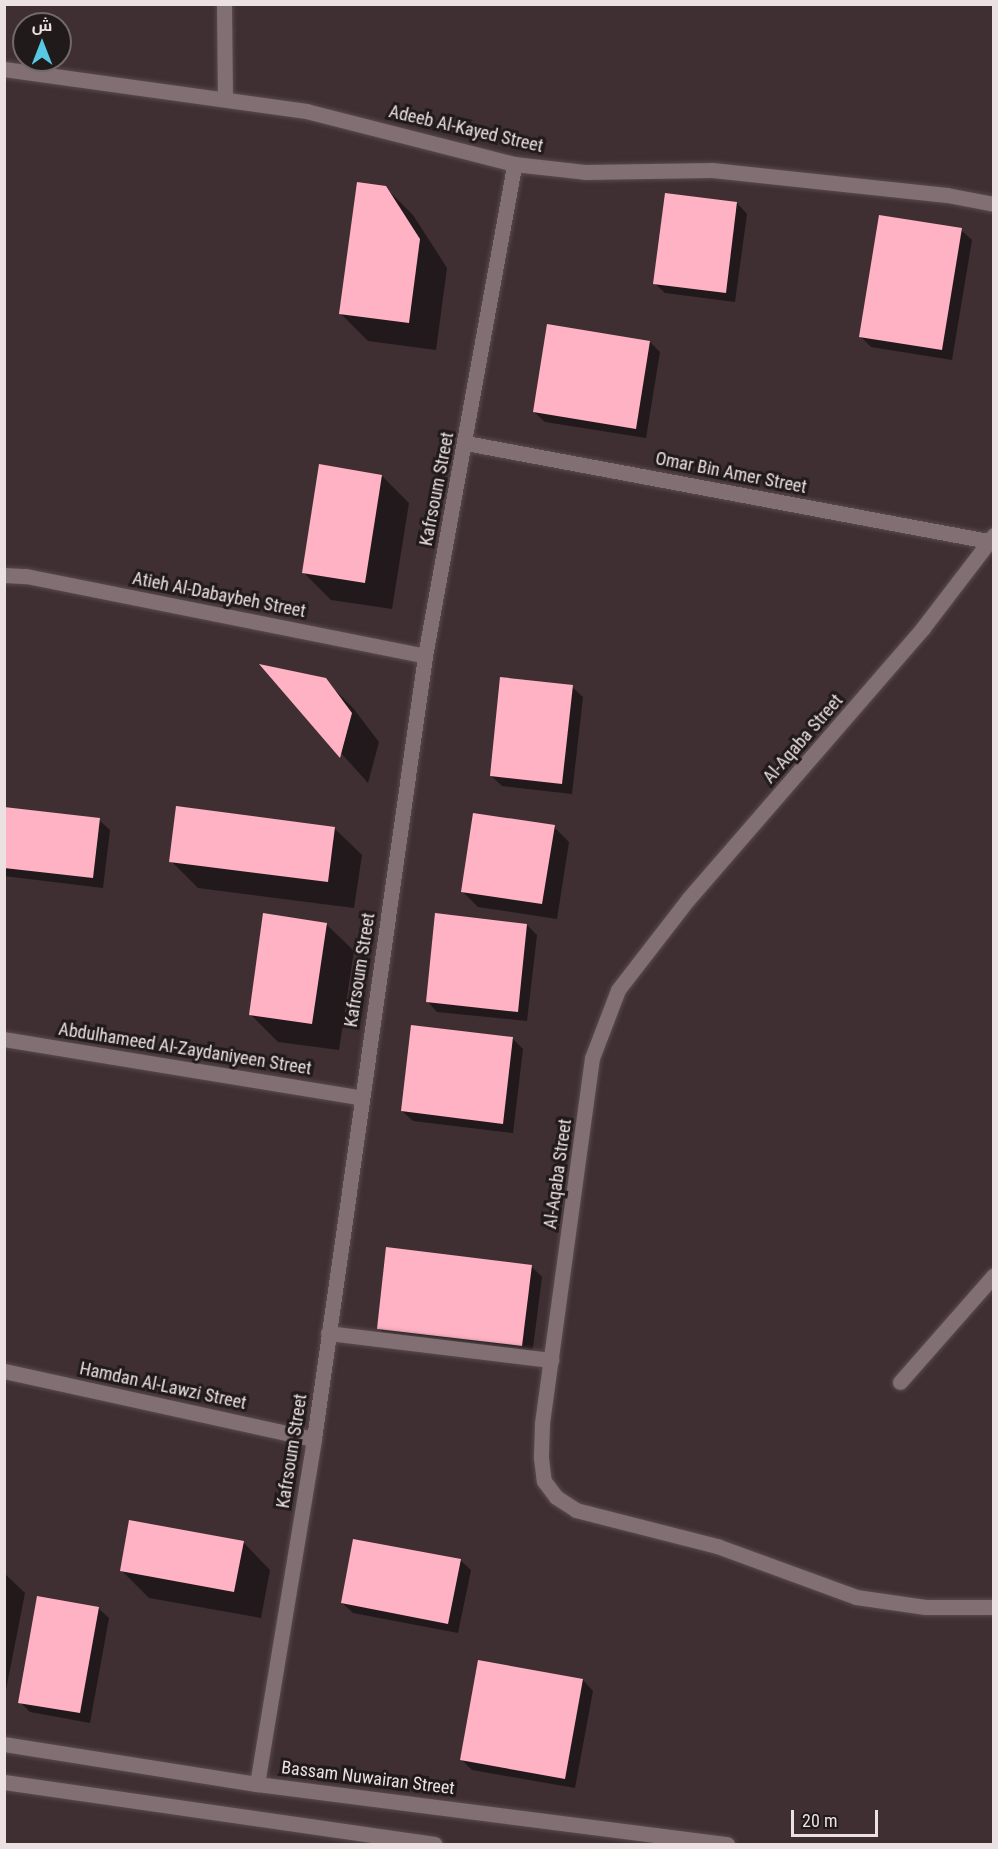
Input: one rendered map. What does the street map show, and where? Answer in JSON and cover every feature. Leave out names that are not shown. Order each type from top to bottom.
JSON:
[{"type":"street","points":[[224,4],[225,98]]},
{"type":"street","name":"Adeeb Al-Kayed Street","points":[[4,69],[306,111],[514,164],[585,172],[641,168],[723,171],[947,195],[993,204]]},
{"type":"street","name":"Kafrsoum Street","points":[[257,1784],[314,1439],[360,1097],[425,656],[466,443],[514,164]]},
{"type":"street","name":"Omar Bin Amer Street","points":[[466,443],[991,538]]},
{"type":"street","name":"Al-Aqaba Street","points":[[991,538],[923,628],[689,898],[618,990],[592,1058],[542,1425],[544,1481],[556,1497],[576,1510],[717,1546],[856,1597],[925,1607],[993,1607]]},
{"type":"street","name":"Atieh Al-Dabaybeh Street","points":[[4,575],[26,576],[425,656]]},
{"type":"street","name":"Abdulhameed Al-Zaydaniyeen Street","points":[[4,1039],[360,1097]]},
{"type":"street","points":[[900,1382],[993,1275]]},
{"type":"street","points":[[328,1333],[551,1360]]},
{"type":"street","name":"Hamdan Al-Lawzi Street","points":[[4,1371],[314,1439]]},
{"type":"street","name":"Bassam Nuwairan Street","points":[[4,1744],[257,1784],[727,1845]]},
{"type":"street","points":[[4,1782],[435,1845]]},
{"type":"building","points":[[357,182],[386,186],[420,239],[409,323],[339,314]]},
{"type":"building","points":[[665,193],[737,202],[726,293],[653,284]]},
{"type":"building","points":[[879,215],[962,228],[942,350],[859,337]]},
{"type":"building","points":[[547,324],[650,341],[636,429],[533,412]]},
{"type":"building","points":[[319,464],[382,475],[365,583],[302,573]]},
{"type":"building","points":[[259,664],[326,678],[352,713],[340,758]]},
{"type":"building","points":[[500,677],[573,685],[562,784],[490,776]]},
{"type":"building","points":[[176,806],[335,827],[328,882],[169,862]]},
{"type":"building","points":[[4,807],[100,818],[93,878],[4,868]]},
{"type":"building","points":[[473,813],[555,825],[542,904],[461,892]]},
{"type":"building","points":[[263,913],[327,923],[312,1024],[249,1015]]},
{"type":"building","points":[[435,913],[527,924],[518,1012],[426,1002]]},
{"type":"building","points":[[411,1025],[513,1037],[503,1124],[401,1111]]},
{"type":"building","points":[[386,1247],[532,1265],[522,1346],[377,1329]]},
{"type":"building","points":[[129,1520],[244,1541],[234,1592],[120,1571]]},
{"type":"building","points":[[353,1539],[461,1559],[448,1624],[341,1603]]},
{"type":"building","points":[[37,1596],[99,1607],[80,1713],[18,1703]]},
{"type":"building","points":[[478,1660],[583,1679],[565,1779],[460,1760]]}]
